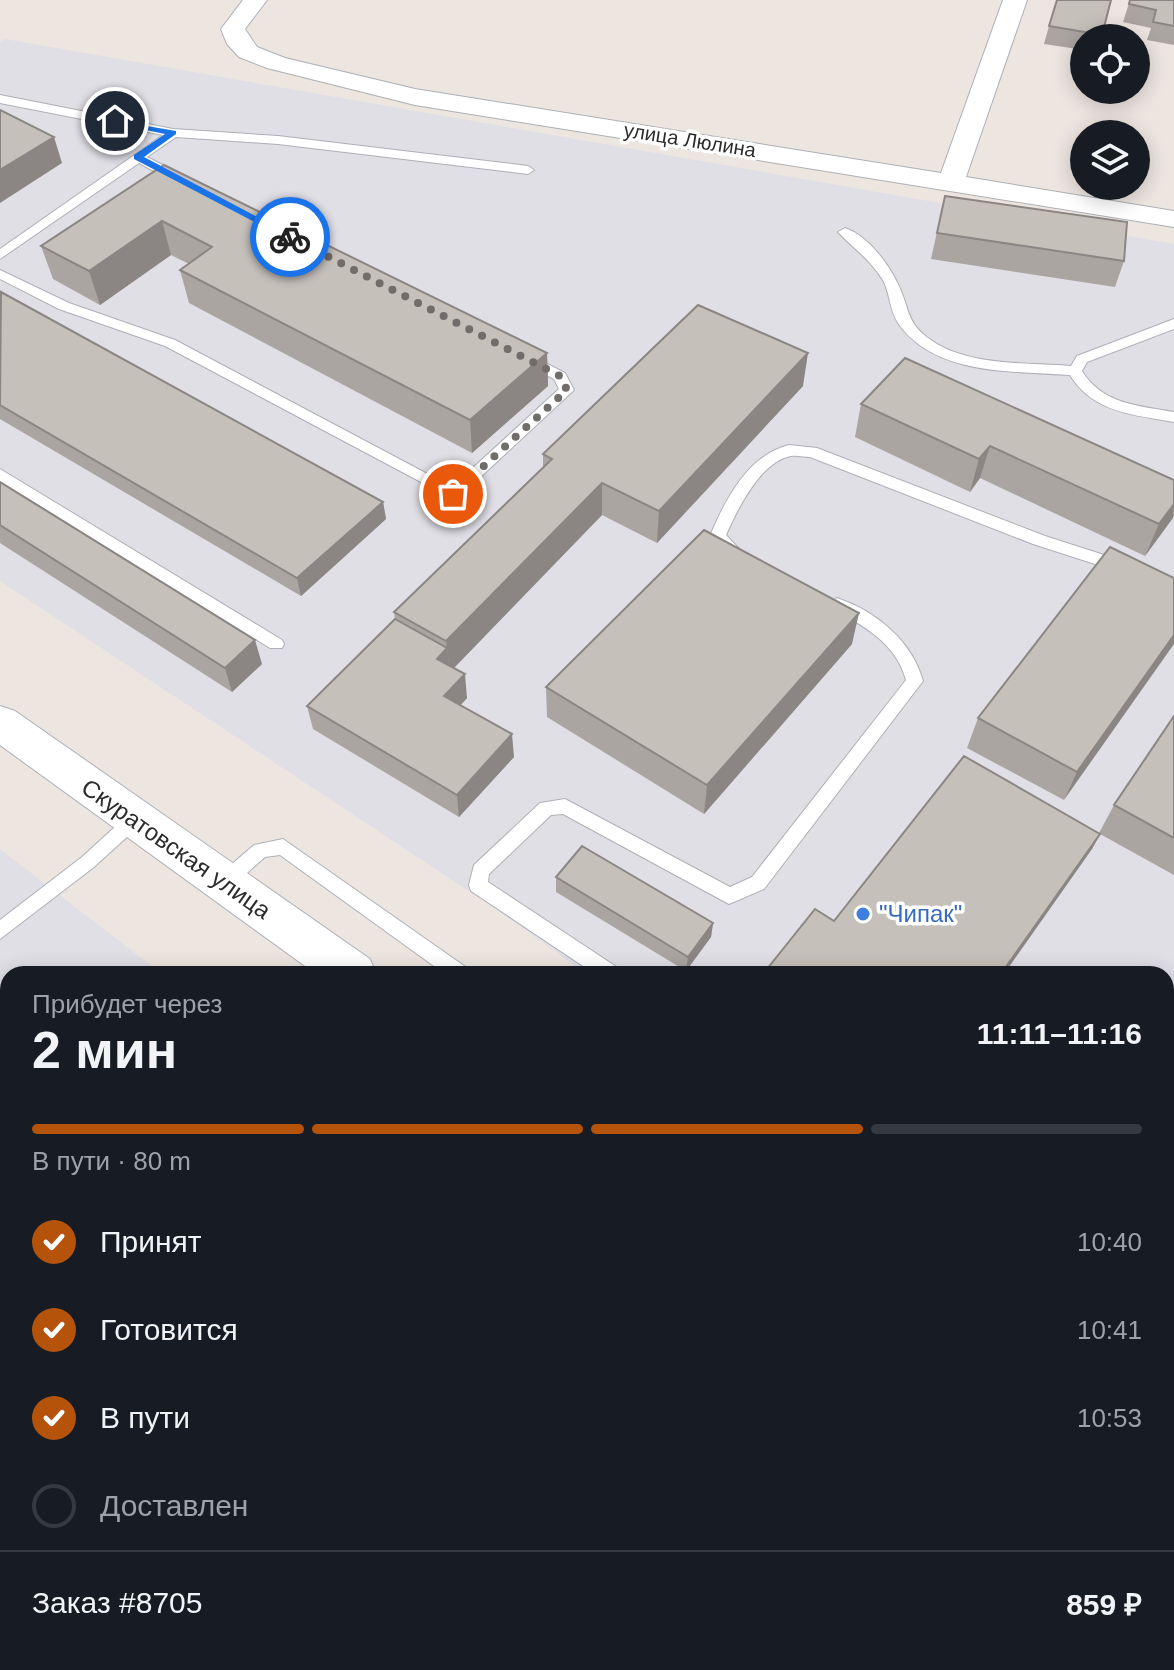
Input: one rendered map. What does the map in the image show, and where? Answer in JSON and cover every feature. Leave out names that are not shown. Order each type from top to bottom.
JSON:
[{"type":"street","points":[[951,182],[1015,0]]},
{"type":"street","name":"улица Люлина","points":[[246,9],[233,29],[239,44],[248,52],[276,63],[415,97],[1174,219]]},
{"type":"street","name":"Скуратовская улица","points":[[0,723],[342,966]]},
{"type":"lane","points":[[0,99],[173,133],[278,140],[528,170]]},
{"type":"lane","points":[[0,255],[173,133]]},
{"type":"lane","points":[[138,157],[192,186]]},
{"type":"lane","points":[[845,232],[873,253],[894,291],[904,321],[942,353],[984,363],[1075,371]]},
{"type":"lane","points":[[0,274],[64,306],[170,343],[453,494],[567,390],[560,376],[519,355]]},
{"type":"lane","points":[[1075,371],[1082,359],[1174,324]]},
{"type":"lane","points":[[1075,371],[1086,391],[1102,401],[1174,417]]},
{"type":"lane","points":[[748,560],[729,551],[718,536],[727,513],[758,471],[788,450],[812,452],[1039,540],[1139,573]]},
{"type":"lane","points":[[0,474],[276,644]]},
{"type":"lane","points":[[599,966],[478,885],[480,871],[546,808],[565,806],[729,896],[758,883],[915,681],[912,666],[888,636],[826,598]]},
{"type":"lane","points":[[0,931],[88,862],[134,820]]},
{"type":"lane","points":[[223,883],[260,850],[283,847],[449,966]]},
{"type":"shaded area","points":[[5,39],[1174,244],[1174,966],[575,966],[505,915],[0,581],[0,42]]},
{"type":"shaded area","points":[[0,849],[152,966],[0,966]]},
{"type":"building","points":[[1057,0],[1111,0],[1105,24],[1070,24],[1070,30],[1049,26]]},
{"type":"building","points":[[1130,0],[1174,0],[1174,26],[1153,22],[1156,10],[1129,4]]},
{"type":"building","points":[[0,110],[54,137],[0,170]]},
{"type":"building","points":[[164,165],[547,353],[470,420],[180,270],[212,247],[162,221],[89,271],[41,246]]},
{"type":"building","points":[[945,196],[1127,222],[1124,261],[937,233]]},
{"type":"building","points":[[1,292],[383,502],[297,578],[0,405]]},
{"type":"building","points":[[698,305],[808,353],[659,511],[602,483],[446,641],[394,612],[552,459],[543,454]]},
{"type":"building","points":[[905,358],[1174,480],[1174,504],[1159,524],[990,446],[979,459],[861,404]]},
{"type":"building","points":[[0,482],[255,640],[225,668],[0,525]]},
{"type":"building","points":[[704,530],[859,613],[707,785],[546,687]]},
{"type":"building","points":[[1110,547],[1174,578],[1174,635],[1077,772],[978,718]]},
{"type":"building","points":[[395,619],[447,648],[437,659],[465,674],[444,696],[512,734],[457,795],[307,706]]},
{"type":"building","points":[[1174,716],[1174,838],[1114,805]]},
{"type":"building","points":[[964,756],[1100,834],[1007,966],[769,966],[815,909],[834,921]]},
{"type":"building","points":[[582,846],[713,923],[688,957],[556,877]]},
{"type":"way so far","points":[[290,237],[560,376],[567,390],[453,494]]},
{"type":"place","name":"\"Чипак\"","points":[[863,914]]},
{"type":"route","points":[[115,121],[173,133],[138,157],[290,237]]}]
